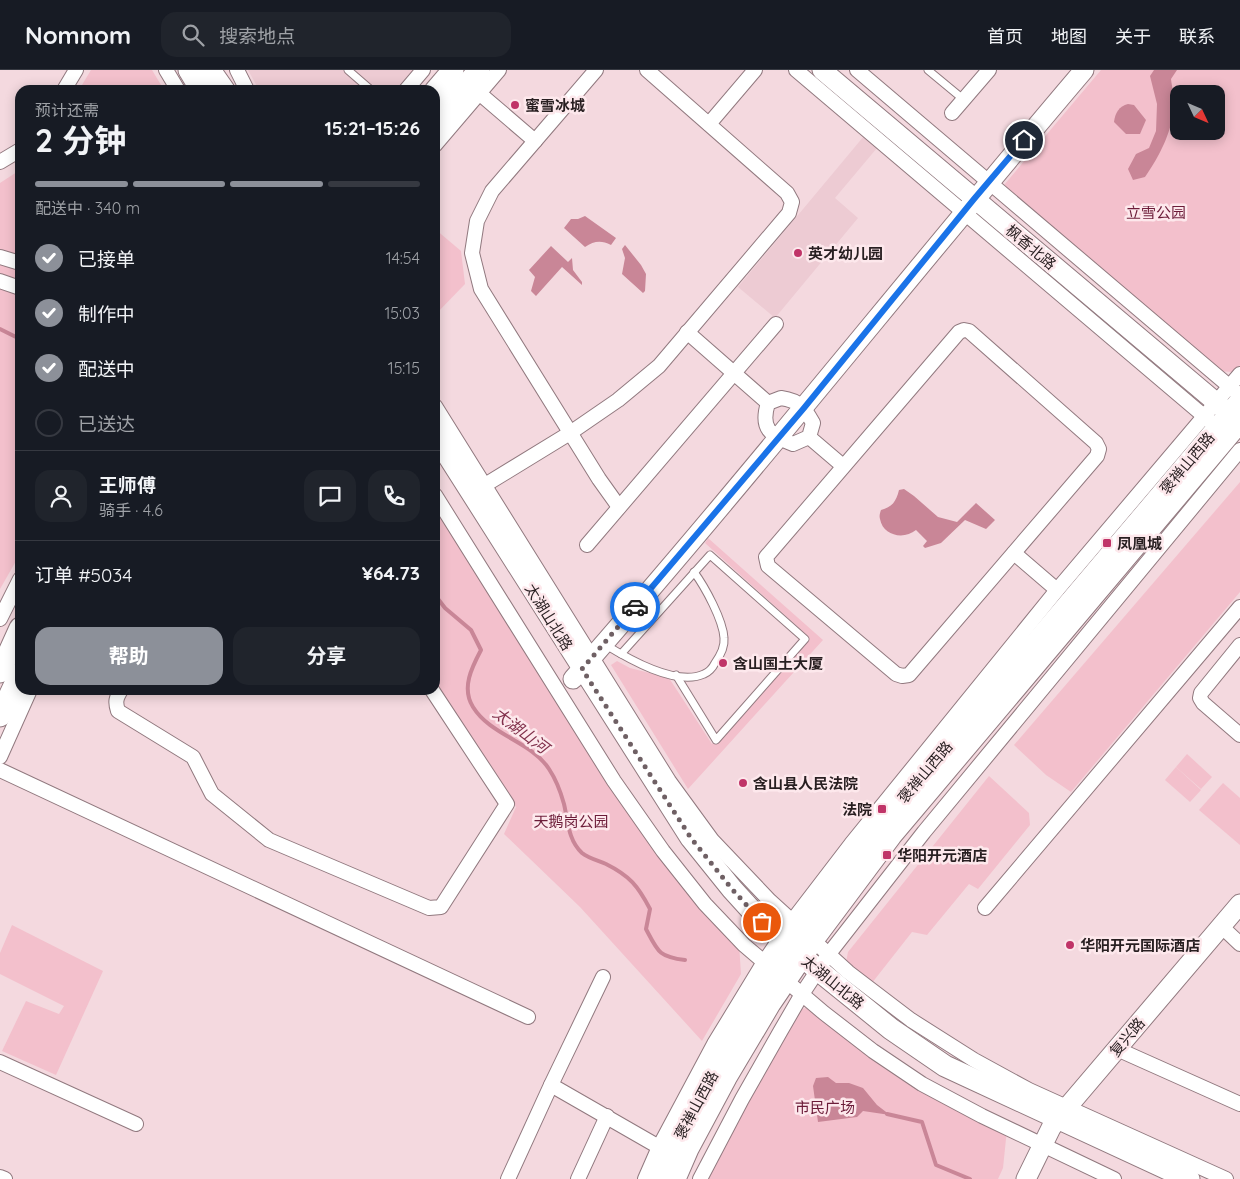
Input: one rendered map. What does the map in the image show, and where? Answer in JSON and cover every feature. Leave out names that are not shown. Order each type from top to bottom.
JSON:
[{"type":"main road","points":[[189,70],[199,85]]},
{"type":"main road","points":[[210,70],[220,85]]},
{"type":"main road","points":[[440,85],[453,70]]},
{"type":"main road","name":"枫香北路","points":[[822,70],[969,205],[1230,418]]},
{"type":"main road","points":[[588,662],[804,408],[988,182],[1084,70]]},
{"type":"main road","points":[[440,116],[487,72]]},
{"type":"main road","name":"褒禅山西路","points":[[659,1179],[676,1142],[714,1071],[758,996],[795,958],[1230,418]]},
{"type":"main road","name":"太湖山北路","points":[[440,442],[588,662],[680,846],[722,898],[753,931],[795,958],[945,1066],[1159,1179]]},
{"type":"main road","name":"太湖山北路","points":[[440,466],[588,662]]},
{"type":"main road","points":[[0,672],[15,639]]},
{"type":"main road","points":[[0,716],[15,684]]},
{"type":"main road","name":"复兴路","points":[[1026,1179],[1054,1125],[1240,904]]},
{"type":"main road","name":"褒禅山西路","points":[[676,1179],[689,1149],[727,1078],[795,958]]},
{"type":"main road","name":"太湖山北路","points":[[1054,1125],[1190,1179]]},
{"type":"street","points":[[67,85],[76,70]]},
{"type":"street","points":[[166,70],[175,85]]},
{"type":"street","points":[[237,70],[244,85]]},
{"type":"street","points":[[410,85],[423,70]]},
{"type":"street","points":[[596,70],[492,190],[477,221],[472,253],[481,289],[570,433],[619,507]]},
{"type":"street","points":[[484,485],[570,433],[618,400],[658,366],[789,212],[792,202],[787,193],[647,70]]},
{"type":"street","points":[[709,124],[756,70]]},
{"type":"street","points":[[796,70],[969,205]]},
{"type":"street","points":[[857,70],[988,182],[1230,418]]},
{"type":"street","points":[[952,112],[989,70]]},
{"type":"street","points":[[440,139],[479,93],[487,72]]},
{"type":"street","points":[[479,93],[535,140]]},
{"type":"street","points":[[0,162],[15,153]]},
{"type":"street","points":[[0,258],[15,262]]},
{"type":"street","points":[[0,281],[15,286]]},
{"type":"street","points":[[587,546],[776,324]]},
{"type":"street","points":[[969,331],[1096,443],[1099,449],[1096,456],[1014,553],[909,675],[902,676],[896,674],[768,566],[766,562],[766,557],[959,332],[969,331]]},
{"type":"street","points":[[687,332],[768,404]]},
{"type":"street","points":[[700,1179],[742,1099],[795,958],[851,844],[1057,590],[1230,418],[1240,374]]},
{"type":"street","points":[[781,398],[794,400],[804,408],[813,423],[809,437],[793,444],[778,438],[767,428],[765,423],[764,418],[768,404],[781,398]]},
{"type":"street","points":[[440,414],[588,662],[669,781],[712,840],[770,901],[795,958],[873,1051],[922,1084],[1226,1179]]},
{"type":"street","points":[[809,437],[844,466]]},
{"type":"street","points":[[440,503],[614,781],[663,851],[706,904],[744,945],[795,958]]},
{"type":"street","points":[[1014,553],[1057,590]]},
{"type":"street","points":[[0,619],[15,589]]},
{"type":"street","points":[[985,908],[1239,611]]},
{"type":"street","points":[[1240,646],[1201,692],[1200,698],[1203,703],[1240,735]]},
{"type":"street","points":[[0,757],[28,695]]},
{"type":"street","points":[[118,695],[116,705],[118,711],[193,757],[212,794],[269,840],[429,908],[441,907],[507,804],[435,695]]},
{"type":"street","points":[[0,770],[528,1017]]},
{"type":"street","points":[[1221,926],[1240,944]]},
{"type":"street","points":[[645,1179],[659,1147],[714,1044],[795,958]]},
{"type":"street","points":[[508,1179],[603,977]]},
{"type":"street","points":[[1117,1049],[1240,1104]]},
{"type":"street","points":[[0,1062],[136,1124]]},
{"type":"street","points":[[551,1085],[659,1147]]},
{"type":"street","points":[[578,1179],[607,1116]]},
{"type":"street","points":[[1054,1125],[1114,1179]]},
{"type":"street","points":[[0,1177],[5,1179]]},
{"type":"lane","points":[[348,70],[365,85]]},
{"type":"lane","points":[[928,70],[963,99]]},
{"type":"lane","points":[[588,662],[621,654],[710,555],[804,639],[716,740],[676,675]]},
{"type":"lane","points":[[621,654],[649,668],[676,675],[704,674],[713,667],[722,653],[724,638],[704,586],[694,572]]},
{"type":"shaded area","points":[[248,70],[416,70],[403,85],[256,85]]},
{"type":"shaded area","points":[[1154,70],[1177,70],[1171,79],[1172,85],[1170,85],[1170,129],[1160,153],[1145,177],[1133,180],[1128,169],[1136,154],[1149,148],[1156,131],[1157,104],[1150,76]]},
{"type":"shaded area","points":[[1128,104],[1134,105],[1146,120],[1140,134],[1126,134],[1114,122],[1118,110]]},
{"type":"shaded area","name":"英才幼儿园","points":[[864,136],[877,148],[835,198],[858,218],[775,318],[738,287]]},
{"type":"shaded area","points":[[585,216],[616,238],[611,245],[598,242],[591,243],[585,247],[564,228],[571,219]]},
{"type":"shaded area","points":[[625,245],[646,274],[645,291],[643,293],[622,274],[625,258],[622,249]]},
{"type":"shaded area","points":[[551,246],[568,262],[572,258],[573,270],[582,282],[582,285],[562,267],[536,296],[531,291],[535,277],[529,270]]},
{"type":"shaded area","points":[[904,489],[938,517],[957,522],[976,503],[995,520],[986,529],[965,520],[941,543],[925,548],[923,546],[927,541],[916,530],[906,535],[895,535],[882,525],[881,510],[891,506],[899,490]]},
{"type":"shaded area","points":[[828,1077],[836,1083],[849,1083],[863,1088],[877,1105],[890,1115],[863,1111],[857,1117],[818,1122],[813,1086],[816,1078]]},
{"type":"green space","points":[[91,70],[152,70],[161,85],[82,85]]},
{"type":"green space","name":"立雪公园","points":[[1101,70],[1240,70],[1240,365],[1234,372],[1215,371],[999,191]]},
{"type":"green space","points":[[15,173],[15,563],[0,589],[0,183]]},
{"type":"green space","points":[[440,233],[461,251],[465,284],[440,310]]},
{"type":"green space","points":[[1240,482],[1240,592],[1071,792],[1046,775],[1014,745]]},
{"type":"green space","name":"天鹅岗公园","points":[[440,507],[664,862],[739,944],[741,974],[702,1041],[580,907],[504,834],[516,807],[440,693]]},
{"type":"green space","points":[[708,538],[823,640],[688,789],[611,665],[617,661],[630,668],[669,678],[712,744],[808,636],[705,543]]},
{"type":"green space","points":[[1187,754],[1212,777],[1201,789],[1176,767]]},
{"type":"green space","points":[[1176,767],[1201,790],[1190,802],[1165,780]]},
{"type":"green space","points":[[989,776],[1029,813],[1030,825],[978,889],[969,884],[927,935],[912,932],[868,988],[910,1021],[905,1027],[843,978],[848,952]]},
{"type":"green space","points":[[1223,783],[1240,798],[1240,845],[1199,810]]},
{"type":"green space","points":[[12,925],[103,971],[56,1075],[2,1051],[26,1001],[59,1014],[64,1006],[0,974],[0,953]]},
{"type":"green space","name":"市民广场","points":[[816,1006],[868,1051],[1007,1129],[1003,1168],[998,1179],[705,1179],[724,1137],[801,1009]]},
{"type":"waterway","name":"太湖山河","points":[[0,329],[15,336]]},
{"type":"waterway","name":"太湖山河","points":[[440,602],[471,630],[481,650],[471,670],[468,685],[468,692],[473,707],[490,725],[541,759],[558,786],[571,836],[577,848],[587,856],[614,868],[632,882],[650,909],[646,929],[657,948],[664,955],[685,960]]},
{"type":"waterway","name":"太湖山河","points":[[887,1114],[922,1122],[936,1165],[970,1179]]},
{"type":"way so far","points":[[635,607],[582,669],[691,838],[732,889],[762,922]]},
{"type":"place","name":"蜜雪冰城","points":[[515,105]]},
{"type":"place","name":"英才幼儿园","points":[[798,253]]},
{"type":"place","name":"凤凰城","points":[[1107,543]]},
{"type":"place","name":"含山国土大厦","points":[[723,663]]},
{"type":"place","name":"含山县人民法院","points":[[743,783]]},
{"type":"place","name":"法院","points":[[882,809]]},
{"type":"place","name":"华阳开元酒店","points":[[887,855]]},
{"type":"place","name":"华阳开元国际酒店","points":[[1070,945]]},
{"type":"route","points":[[635,607],[804,408],[1024,140]]}]
